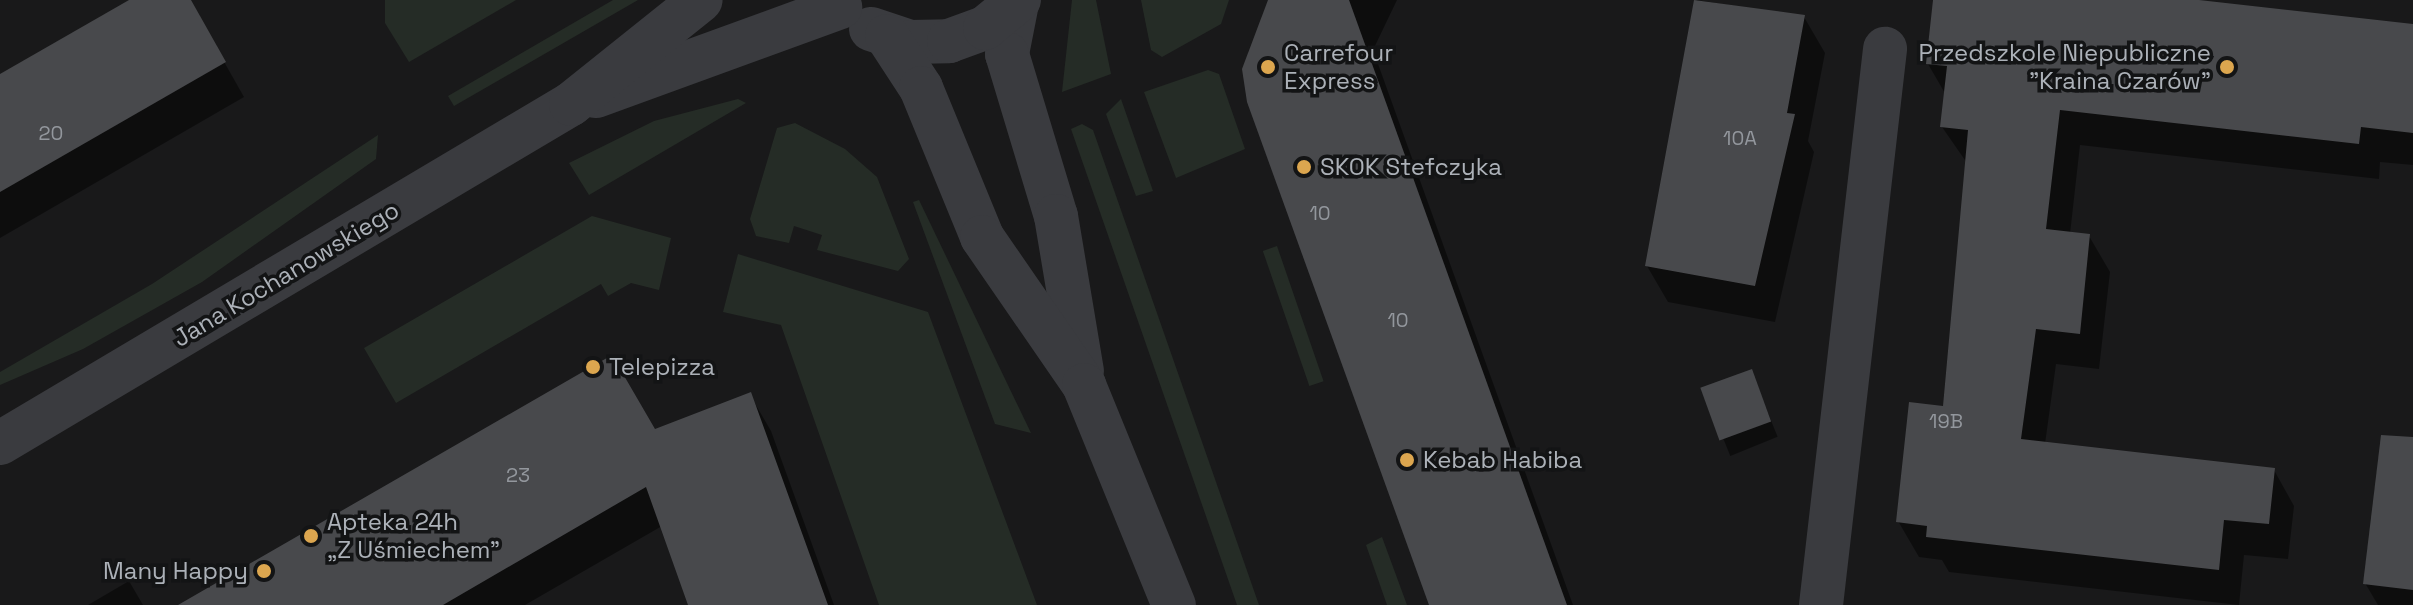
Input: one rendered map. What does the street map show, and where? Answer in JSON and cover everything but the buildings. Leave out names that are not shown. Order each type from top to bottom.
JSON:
[{"type":"street","name":"Jana Kochanowskiego","points":[[0,443],[571,104],[701,0]]},
{"type":"street","points":[[887,36],[949,41],[985,28],[1018,1]]},
{"type":"street","points":[[1018,1],[1007,54],[1056,216],[1084,385]]},
{"type":"street","name":"Jana Kochanowskiego","points":[[571,104],[838,3]]},
{"type":"street","points":[[838,3],[887,36],[921,88],[982,237],[1084,385],[1174,605]]},
{"type":"street","points":[[1821,605],[1885,49]]},
{"type":"shaded area","points":[[385,0],[516,0],[409,62],[385,23]]},
{"type":"shaded area","points":[[613,0],[638,0],[454,106],[448,96]]},
{"type":"shaded area","points":[[1072,0],[1096,0],[1111,74],[1062,92]]},
{"type":"shaded area","points":[[1141,0],[1229,0],[1221,24],[1162,57],[1151,50]]},
{"type":"shaded area","points":[[1208,70],[1219,74],[1245,149],[1176,178],[1144,92]]},
{"type":"shaded area","points":[[738,99],[746,103],[589,195],[569,163],[654,121]]},
{"type":"shaded area","points":[[1121,99],[1153,191],[1136,196],[1106,114]]},
{"type":"shaded area","points":[[795,123],[845,149],[877,177],[909,259],[898,271],[817,250],[822,235],[794,226],[789,243],[756,236],[750,219],[777,128]]},
{"type":"shaded area","points":[[1082,124],[1093,130],[1259,605],[1237,605],[1071,129]]},
{"type":"shaded area","points":[[378,135],[376,159],[202,282],[83,349],[0,385],[0,372],[152,284]]},
{"type":"shaded area","points":[[919,200],[1031,433],[995,424],[913,202]]},
{"type":"shaded area","points":[[592,216],[671,238],[659,290],[631,283],[608,296],[601,284],[396,403],[364,348]]},
{"type":"shaded area","points":[[1277,246],[1324,381],[1309,386],[1263,251]]},
{"type":"shaded area","points":[[738,254],[928,312],[1037,605],[879,605],[781,325],[723,312]]},
{"type":"shaded area","points":[[1382,537],[1407,605],[1387,605],[1366,545]]},
{"type":"place","name":"Carrefour Express","points":[[1268,67]]},
{"type":"place","name":"Przedszkole Niepubliczne \"Kraina Czarów\"","points":[[2227,67]]},
{"type":"place","name":"SKOK Stefczyka","points":[[1304,167]]},
{"type":"place","name":"Telepizza","points":[[593,367]]},
{"type":"place","name":"Kebab Habiba","points":[[1407,460]]},
{"type":"place","name":"Apteka 24h „Z Uśmiechem”","points":[[311,536]]},
{"type":"place","name":"Many Happy","points":[[264,571]]}]
